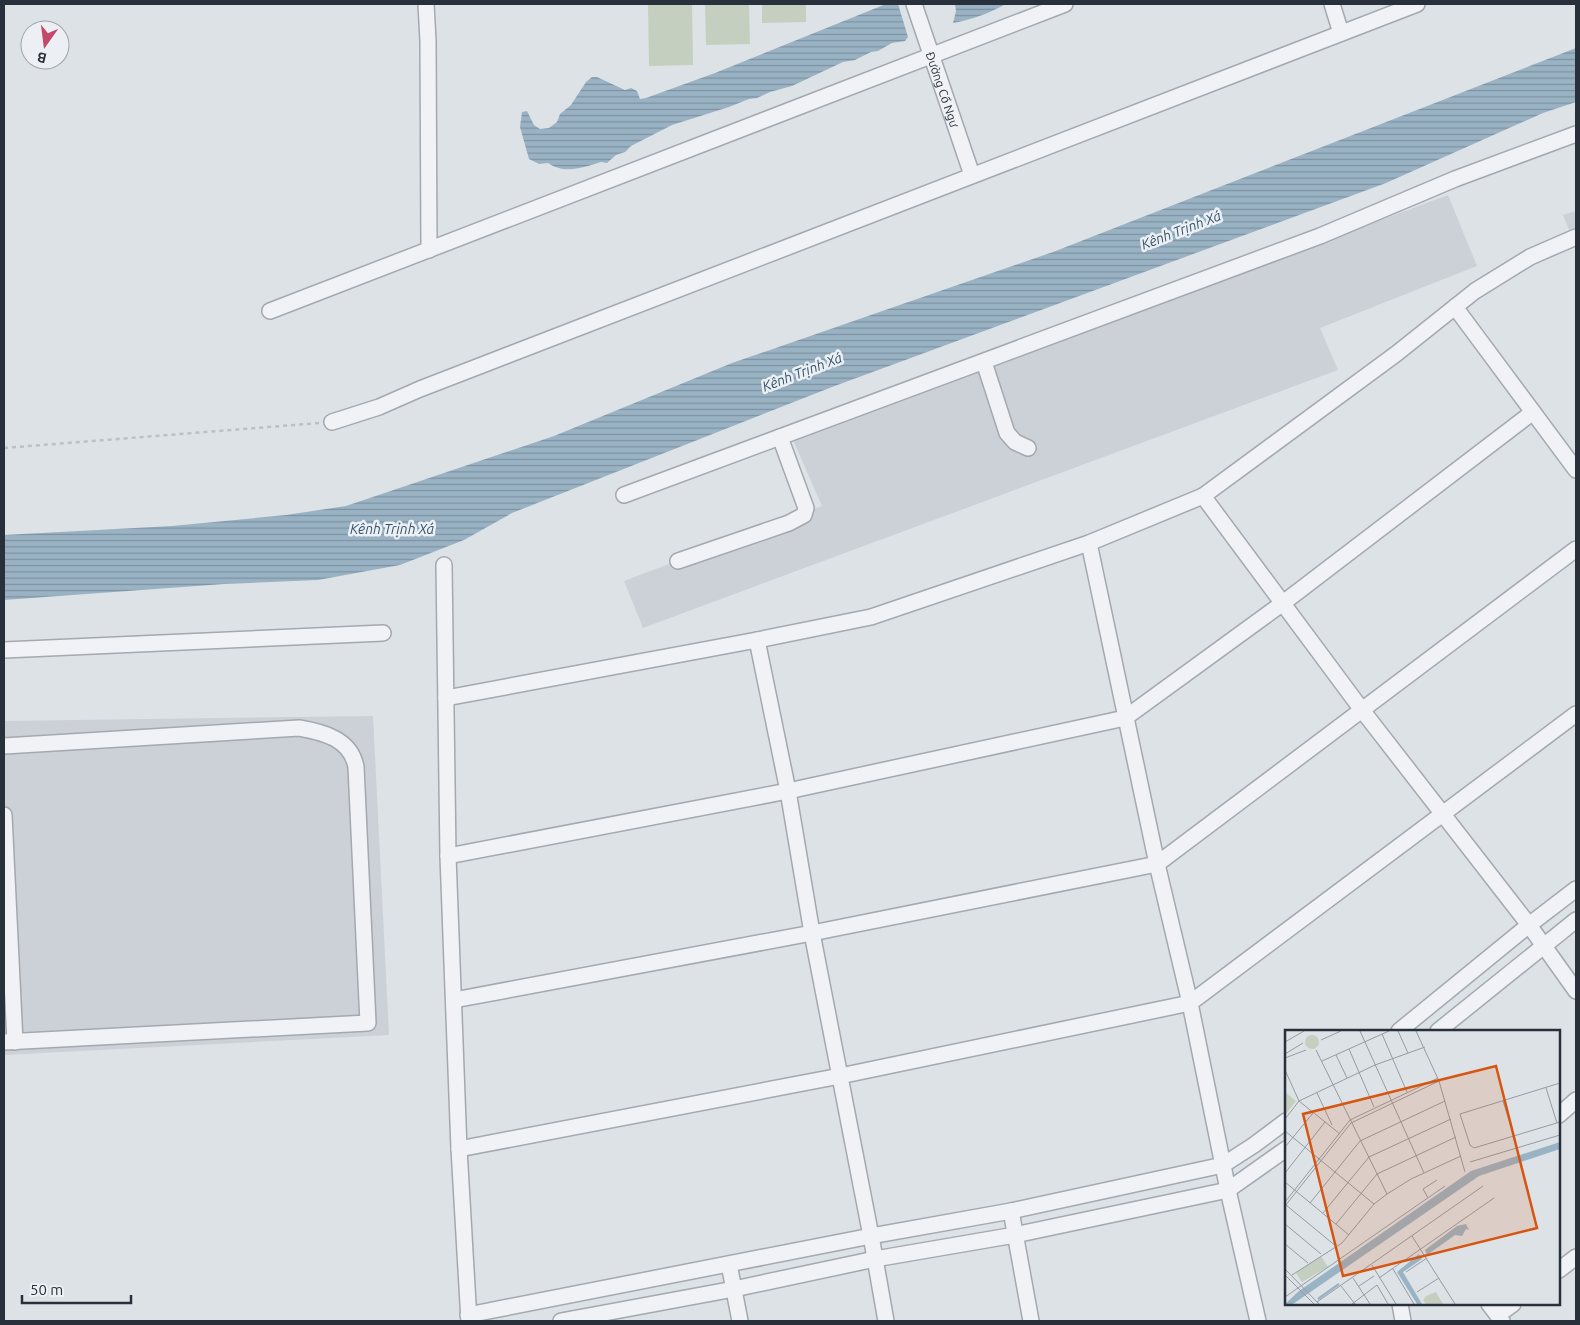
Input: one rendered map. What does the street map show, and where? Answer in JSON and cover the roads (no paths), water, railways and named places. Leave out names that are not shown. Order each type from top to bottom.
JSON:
[{"type":"street","points":[[426,4],[429,250]]},
{"type":"street","name":"Đường Cổ Ngư","points":[[914,4],[972,175]]},
{"type":"street","points":[[270,311],[1065,4]]},
{"type":"street","points":[[1332,4],[1341,33]]},
{"type":"street","points":[[332,422],[379,407],[972,175],[1417,4]]},
{"type":"street","points":[[624,494],[780,438],[1320,236],[1455,179],[1576,134]]},
{"type":"street","points":[[446,698],[871,617],[1089,544],[1203,496],[1396,354],[1475,290],[1530,257],[1576,238]]},
{"type":"street","points":[[1455,306],[1576,470]]},
{"type":"street","points":[[984,362],[1007,433],[1015,442],[1028,448]]},
{"type":"street","points":[[448,856],[788,790],[1126,718],[1283,603],[1534,412]]},
{"type":"street","points":[[678,560],[789,523],[804,515],[806,508],[780,438]]},
{"type":"street","points":[[1203,496],[1362,710],[1529,925],[1576,992]]},
{"type":"street","points":[[1089,544],[1157,864],[1190,1004],[1228,1190],[1258,1321]]},
{"type":"street","points":[[454,1000],[812,933],[1157,864],[1576,549]]},
{"type":"street","points":[[444,565],[448,856],[459,1149],[469,1318],[729,1264],[1011,1211],[1223,1165],[1285,1122]]},
{"type":"street","points":[[4,650],[383,632]]},
{"type":"street","points":[[758,640],[788,790],[812,933],[886,1321]]},
{"type":"street","points":[[459,1149],[840,1076],[1190,1004],[1576,714]]},
{"type":"street","points":[[4,746],[299,728],[326,735],[341,742],[353,756],[356,767],[368,1023],[9,1042],[4,815]]},
{"type":"street","points":[[1400,1030],[1576,889]]},
{"type":"street","points":[[1439,1030],[1576,920]]},
{"type":"street","points":[[1560,1114],[1576,1100]]},
{"type":"street","points":[[561,1321],[734,1289],[874,1259],[1015,1236],[1228,1190],[1285,1150]]},
{"type":"street","points":[[1011,1211],[1031,1321]]},
{"type":"street","points":[[1560,1269],[1576,1257]]},
{"type":"street","points":[[729,1264],[740,1321]]},
{"type":"street","points":[[1400,1305],[1403,1321]]},
{"type":"street","points":[[1496,1313],[1511,1305]]},
{"type":"water","points":[[886,4],[898,4],[908,37],[905,41],[892,43],[855,60],[843,62],[792,86],[672,125],[631,146],[607,163],[601,162],[581,168],[561,169],[548,163],[539,164],[529,159],[520,127],[522,112],[527,111],[534,125],[540,129],[549,128],[557,122],[560,114],[571,105],[586,82],[592,77],[597,77],[625,90],[631,88],[637,91],[640,99],[646,98],[715,73]]},
{"type":"water","points":[[955,4],[1006,4],[980,16],[953,23],[956,11]]},
{"type":"water","name":"Kênh Trịnh Xá","points":[[1576,48],[1576,102],[1543,113],[1386,183],[832,387],[512,513],[464,540],[400,565],[318,580],[224,584],[4,600],[4,535],[172,526],[286,515],[346,506],[554,436],[732,363],[1053,252]]}]
